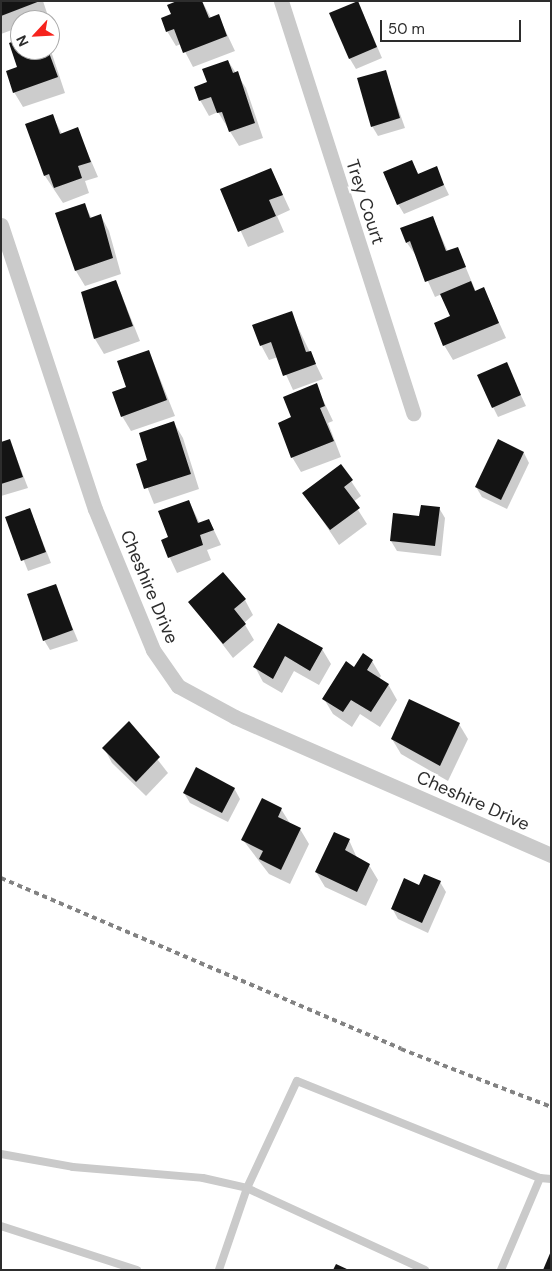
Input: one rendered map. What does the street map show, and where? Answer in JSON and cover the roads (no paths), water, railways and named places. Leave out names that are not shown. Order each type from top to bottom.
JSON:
[{"type":"street","name":"Trey Court","points":[[281,1],[413,413]]},
{"type":"street","name":"Cheshire Drive","points":[[1,225],[95,509],[153,650],[178,686],[235,717],[551,855]]},
{"type":"lane","points":[[219,1270],[247,1188],[297,1081],[540,1178],[551,1180]]},
{"type":"lane","points":[[1,1154],[73,1167],[203,1178],[247,1188],[425,1270]]},
{"type":"lane","points":[[501,1270],[540,1178]]},
{"type":"lane","points":[[1,1226],[137,1270]]},
{"type":"railway","points":[[1,878],[401,1049],[551,1107]]}]
